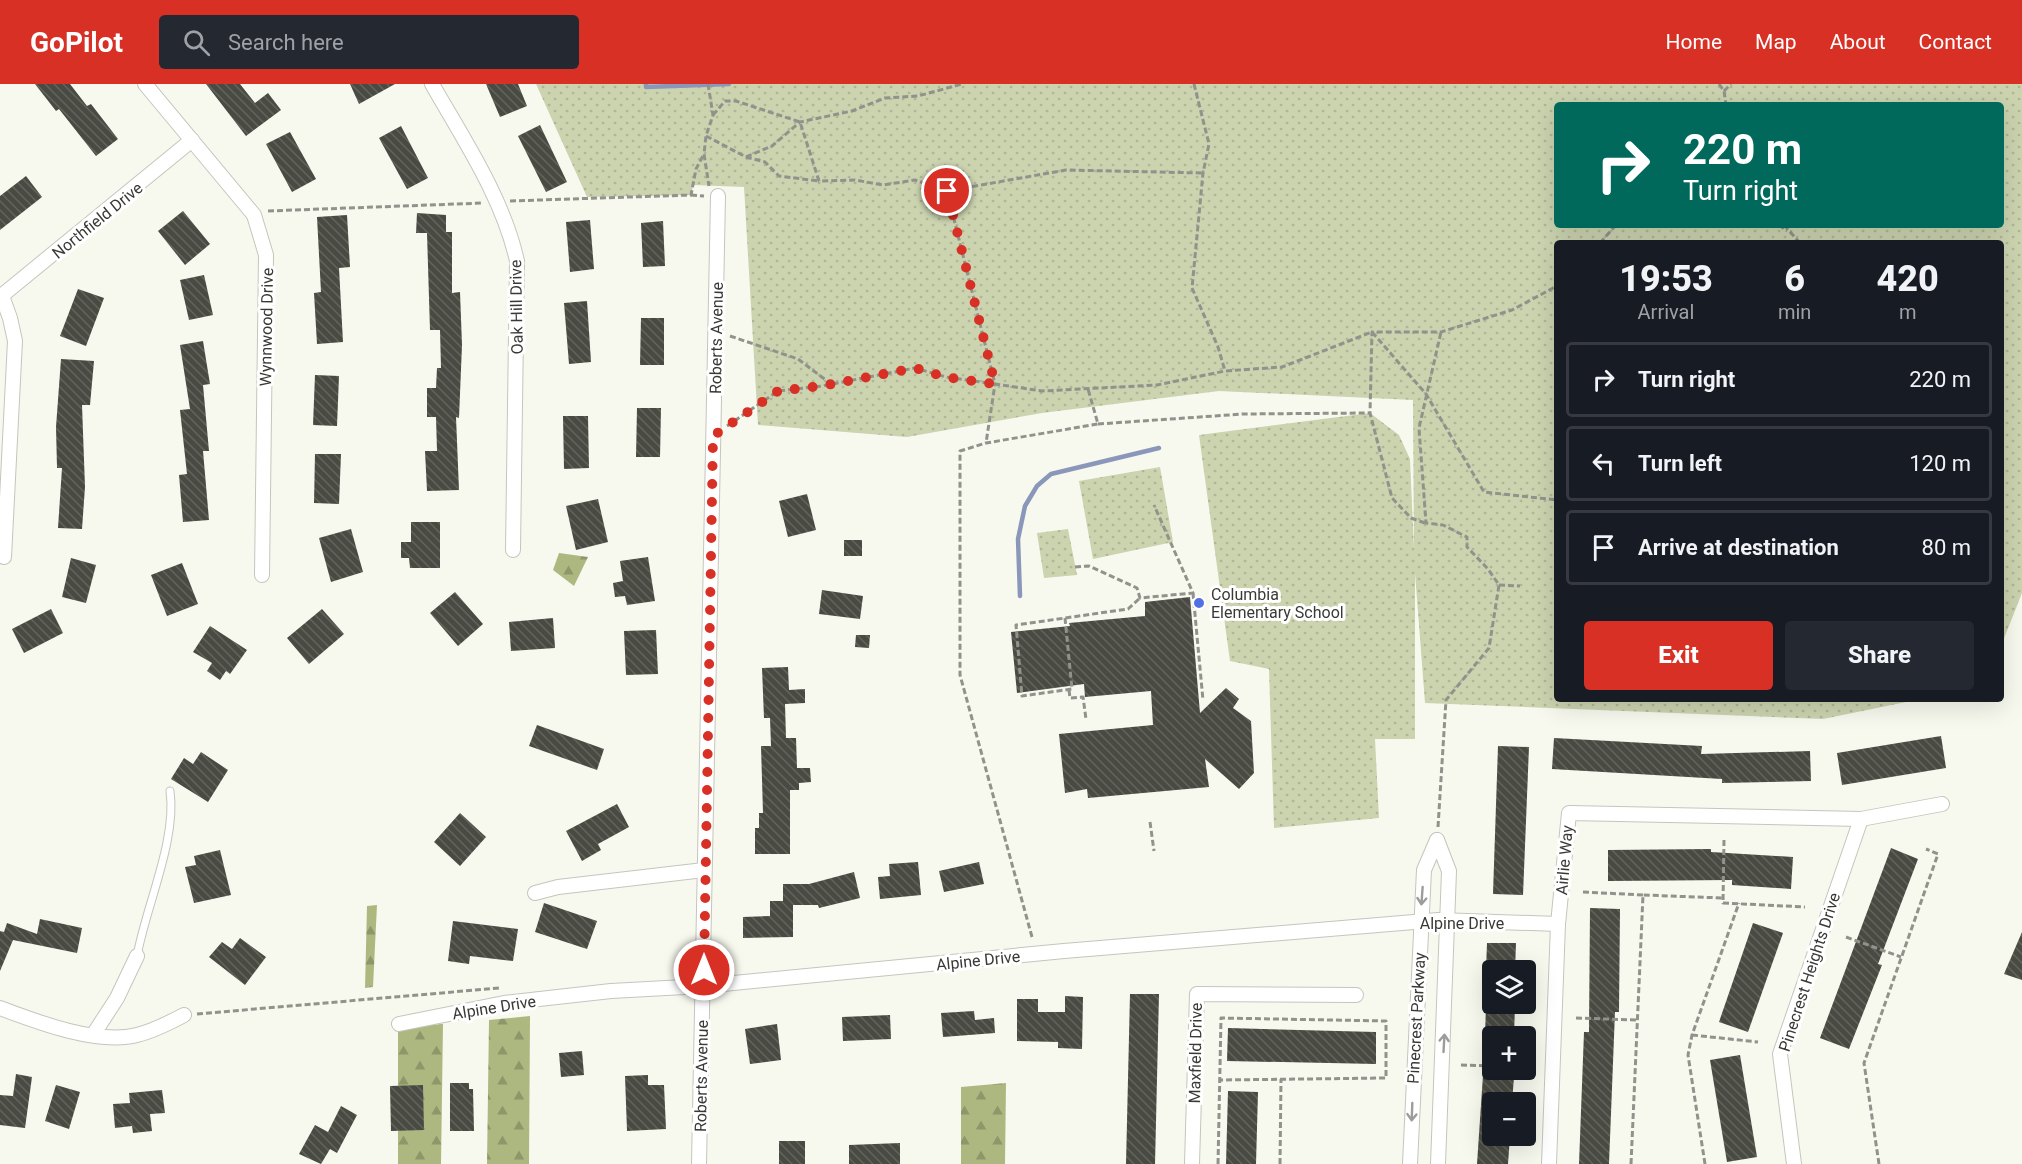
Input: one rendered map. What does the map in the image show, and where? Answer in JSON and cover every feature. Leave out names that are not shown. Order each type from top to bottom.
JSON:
[{"type":"street","name":"Wynnwood Drive","points":[[145,84],[254,215],[266,255],[262,575]]},
{"type":"street","name":"Oak Hill Drive","points":[[432,84],[502,211],[512,235],[517,261],[513,550]]},
{"type":"street","name":"Northfield Drive","points":[[1,297],[192,141]]},
{"type":"street","name":"Roberts Avenue","points":[[699,1164],[716,333],[712,196]]},
{"type":"street","points":[[1,297],[10,318],[15,341],[4,557]]},
{"type":"street","points":[[1861,819],[1942,804]]},
{"type":"street","name":"Airlie Way","points":[[1549,1164],[1558,924],[1569,813],[1861,819]]},
{"type":"street","name":"Pinecrest Heights Drive","points":[[1794,1164],[1780,1054],[1861,819]]},
{"type":"street","name":"Pinecrest Parkway","points":[[1437,840],[1449,871],[1449,921],[1438,1164]]},
{"type":"street","name":"Pinecrest Parkway","points":[[1410,1164],[1424,870],[1437,840]]},
{"type":"street","points":[[535,893],[558,887],[704,870]]},
{"type":"street","name":"Alpine Drive","points":[[399,1024],[504,1003],[611,991],[704,986],[1064,951],[1420,922],[1558,924]]},
{"type":"street","points":[[93,1035],[117,998],[137,956]]},
{"type":"street","name":"Maxfield Drive","points":[[1192,1164],[1197,994],[1356,995]]},
{"type":"street","points":[[0,1008],[32,1020],[93,1035],[136,1036],[184,1015]]},
{"type":"lane","points":[[137,956],[142,928],[171,819],[170,792]]},
{"type":"path","points":[[708,84],[713,115]]},
{"type":"path","points":[[746,158],[772,146],[800,122],[852,111],[885,98],[918,96],[962,84]]},
{"type":"path","points":[[1194,84],[1209,144],[1203,173],[1192,288],[1218,347],[1225,371]]},
{"type":"path","points":[[1719,84],[1724,91],[1725,102]]},
{"type":"path","points":[[1724,91],[1731,84]]},
{"type":"path","points":[[691,195],[712,196],[707,178],[706,136],[713,115],[724,101],[736,102],[800,122]]},
{"type":"path","points":[[800,122],[819,181]]},
{"type":"path","points":[[706,136],[746,158],[765,162],[779,176],[819,181],[868,181],[883,186],[915,180],[947,191],[1066,170],[1203,173]]},
{"type":"path","points":[[947,191],[995,384],[986,443]]},
{"type":"path","points":[[1603,240],[1613,228]]},
{"type":"path","points":[[1783,228],[1792,235]]},
{"type":"path","points":[[1786,228],[1797,240]]},
{"type":"path","points":[[713,436],[778,391],[831,384],[915,368],[945,377],[1042,391],[1156,385],[1225,371],[1282,367],[1372,332],[1441,332],[1512,310],[1554,288]]},
{"type":"path","points":[[1372,332],[1426,394],[1484,492],[1554,500]]},
{"type":"path","points":[[1372,332],[1370,413],[1392,498],[1411,518],[1443,525],[1467,537],[1467,547],[1488,569],[1499,585],[1489,648],[1446,700],[1437,840]]},
{"type":"path","points":[[1426,523],[1419,428],[1441,332]]},
{"type":"path","points":[[716,333],[753,342],[798,359],[831,384]]},
{"type":"path","points":[[1088,389],[1098,424]]},
{"type":"path","points":[[1032,937],[960,675],[960,451],[986,443],[1098,424],[1243,414],[1370,413]]},
{"type":"path","points":[[1154,505],[1193,593],[1203,700]]},
{"type":"path","points":[[1075,567],[1089,566],[1137,588],[1140,598]]},
{"type":"path","points":[[1499,585],[1520,586]]},
{"type":"path","points":[[1065,618],[1072,689],[1022,696],[1016,625],[1065,618],[1128,609],[1140,598],[1193,593]]},
{"type":"path","points":[[1069,689],[1070,698],[1083,697],[1086,719]]},
{"type":"path","points":[[1150,822],[1154,851]]},
{"type":"path","points":[[1724,840],[1723,903],[1805,907]]},
{"type":"path","points":[[1879,1164],[1864,1063],[1938,854],[1926,849]]},
{"type":"path","points":[[1583,891],[1723,898]]},
{"type":"path","points":[[1631,1164],[1643,895]]},
{"type":"path","points":[[1706,1164],[1688,1055],[1692,1035],[1739,903]]},
{"type":"path","points":[[1846,937],[1901,957]]},
{"type":"path","points":[[184,1015],[503,987]]},
{"type":"path","points":[[1218,1164],[1221,1018],[1386,1021],[1386,1078],[1220,1080]]},
{"type":"path","points":[[1576,1018],[1637,1020]]},
{"type":"path","points":[[1692,1035],[1758,1042]]},
{"type":"path","points":[[1461,1065],[1482,1066]]},
{"type":"path","points":[[1280,1164],[1281,1079]]},
{"type":"green space","points":[[536,84],[2022,84],[2022,593],[2004,638],[2004,240],[1554,240],[1554,702],[1906,702],[1823,719],[1425,703],[1415,573],[1415,739],[1375,739],[1379,818],[1274,828],[1269,669],[1230,661],[1199,435],[1370,413],[1399,435],[1410,459],[1414,550],[1413,400],[1219,391],[1042,413],[907,437],[758,425],[744,187],[693,185],[691,195],[587,197]]},
{"type":"green space","points":[[1160,467],[1173,542],[1093,559],[1079,481]]},
{"type":"green space","points":[[1068,529],[1077,575],[1044,578],[1037,533]]},
{"type":"green space","points":[[559,553],[588,557],[574,586],[553,570]]},
{"type":"green space","points":[[377,905],[373,987],[365,988],[367,906]]},
{"type":"green space","points":[[530,1016],[529,1164],[487,1164],[489,1020]]},
{"type":"green space","points":[[443,1024],[441,1164],[398,1164],[398,1028]]},
{"type":"green space","points":[[1006,1083],[1005,1164],[961,1164],[961,1087]]},
{"type":"building","points":[[35,84],[70,84],[87,106],[91,104],[118,139],[96,156],[59,109],[56,111]]},
{"type":"building","points":[[206,84],[240,84],[255,103],[268,93],[281,110],[246,136]]},
{"type":"building","points":[[350,84],[395,84],[359,104]]},
{"type":"building","points":[[486,84],[518,84],[527,106],[500,117]]},
{"type":"building","points":[[540,125],[567,182],[546,192],[518,136]]},
{"type":"building","points":[[401,126],[428,178],[407,189],[379,138]]},
{"type":"building","points":[[290,132],[316,179],[292,192],[266,144]]},
{"type":"building","points":[[26,176],[42,197],[0,230],[0,196]]},
{"type":"building","points":[[183,211],[210,244],[185,265],[158,231]]},
{"type":"building","points":[[417,213],[446,215],[446,232],[452,232],[452,293],[460,292],[462,345],[459,418],[456,417],[459,490],[427,491],[425,451],[437,451],[436,417],[427,417],[427,388],[436,388],[437,368],[441,368],[440,330],[430,330],[427,233],[416,233]]},
{"type":"building","points":[[347,215],[350,267],[339,268],[343,342],[317,344],[314,293],[321,292],[317,217]]},
{"type":"building","points":[[590,220],[594,269],[570,272],[566,222]]},
{"type":"building","points":[[663,221],[665,266],[643,267],[641,223]]},
{"type":"building","points":[[204,275],[213,315],[189,320],[180,280]]},
{"type":"building","points":[[78,289],[104,298],[86,346],[60,336]]},
{"type":"building","points":[[587,301],[591,362],[569,364],[564,303]]},
{"type":"building","points":[[641,318],[664,318],[664,365],[640,365]]},
{"type":"building","points":[[203,341],[210,384],[203,385],[209,451],[203,451],[209,520],[183,522],[179,475],[187,474],[180,410],[190,409],[180,345]]},
{"type":"building","points":[[61,359],[94,361],[90,405],[82,405],[85,487],[82,529],[58,528],[62,468],[57,468],[56,427]]},
{"type":"building","points":[[315,375],[339,376],[337,426],[313,425]]},
{"type":"building","points":[[637,408],[661,408],[660,457],[636,457]]},
{"type":"building","points":[[563,416],[588,416],[589,468],[564,469]]},
{"type":"building","points":[[315,454],[341,454],[339,504],[314,503]]},
{"type":"building","points":[[807,494],[816,530],[788,537],[779,501]]},
{"type":"building","points":[[598,499],[608,542],[576,550],[566,506]]},
{"type":"building","points":[[411,522],[440,522],[440,568],[410,568],[409,558],[401,558],[401,542],[411,542]]},
{"type":"building","points":[[351,529],[363,572],[331,582],[319,538]]},
{"type":"building","points":[[844,540],[862,540],[862,556],[844,556]]},
{"type":"building","points":[[648,557],[655,601],[627,605],[625,596],[615,597],[613,583],[623,581],[620,561]]},
{"type":"building","points":[[71,558],[96,565],[86,603],[62,597]]},
{"type":"building","points":[[182,563],[198,604],[167,616],[151,575]]},
{"type":"building","points":[[822,590],[863,596],[860,619],[819,614]]},
{"type":"building","points":[[455,592],[483,624],[458,646],[430,613]]},
{"type":"building","points":[[1190,597],[1200,713],[1226,688],[1239,699],[1233,708],[1251,721],[1254,773],[1239,789],[1205,759],[1209,787],[1088,798],[1087,789],[1065,793],[1059,734],[1153,725],[1151,691],[1085,697],[1084,684],[1017,693],[1011,632],[1070,626],[1069,623],[1145,616],[1145,602]]},
{"type":"building","points":[[51,609],[63,633],[24,653],[12,629]]},
{"type":"building","points":[[322,609],[344,634],[309,664],[287,638]]},
{"type":"building","points":[[553,618],[555,648],[511,651],[509,622]]},
{"type":"building","points":[[210,626],[247,650],[230,674],[226,671],[220,680],[207,671],[212,663],[193,652]]},
{"type":"building","points":[[656,630],[658,674],[626,675],[624,631]]},
{"type":"building","points":[[856,635],[870,635],[869,648],[855,647]]},
{"type":"building","points":[[788,667],[789,690],[805,689],[805,703],[785,704],[786,738],[796,738],[797,768],[810,768],[811,782],[799,783],[799,790],[790,790],[790,854],[755,854],[755,828],[759,828],[759,813],[763,813],[761,746],[771,746],[770,718],[764,718],[762,668]]},
{"type":"building","points":[[537,725],[604,749],[597,770],[529,746]]},
{"type":"building","points":[[1941,736],[1946,768],[1842,785],[1837,753]]},
{"type":"building","points":[[1554,738],[1702,746],[1701,754],[1810,751],[1811,781],[1722,783],[1722,779],[1552,769]]},
{"type":"building","points":[[1498,746],[1529,747],[1523,895],[1493,894]]},
{"type":"building","points":[[201,752],[228,770],[208,802],[171,779],[184,758],[193,764]]},
{"type":"building","points":[[617,804],[629,827],[598,844],[601,850],[582,861],[566,831]]},
{"type":"building","points":[[460,813],[486,837],[460,866],[434,842]]},
{"type":"building","points":[[1891,848],[1918,859],[1878,964],[1882,965],[1849,1049],[1820,1038]]},
{"type":"building","points":[[1711,849],[1711,852],[1793,857],[1791,889],[1732,885],[1732,880],[1608,881],[1608,850]]},
{"type":"building","points":[[220,850],[231,895],[194,903],[185,867],[196,865],[194,856]]},
{"type":"building","points":[[918,862],[921,895],[880,899],[878,877],[890,876],[889,864]]},
{"type":"building","points":[[979,862],[984,884],[944,892],[939,871]]},
{"type":"building","points":[[854,872],[860,898],[819,908],[818,905],[793,905],[793,937],[743,938],[743,917],[770,916],[770,901],[783,901],[783,884],[809,884]]},
{"type":"building","points":[[544,903],[597,921],[587,949],[535,932]]},
{"type":"building","points":[[1590,908],[1620,909],[1619,1012],[1615,1012],[1609,1164],[1579,1164],[1584,1032],[1589,1032]]},
{"type":"building","points":[[40,919],[82,928],[77,953],[13,940],[0,971],[0,931],[4,932],[7,923],[37,934]]},
{"type":"building","points":[[453,921],[518,929],[513,961],[470,956],[469,964],[448,961]]},
{"type":"building","points":[[1753,923],[1783,933],[1748,1032],[1719,1022]]},
{"type":"building","points":[[2022,932],[2022,980],[2004,974]]},
{"type":"building","points":[[240,938],[266,957],[245,985],[209,957],[222,942],[232,949]]},
{"type":"building","points":[[1487,943],[1516,943],[1515,960],[1486,960]]},
{"type":"building","points":[[1130,994],[1159,994],[1155,1164],[1126,1164]]},
{"type":"building","points":[[1065,996],[1083,997],[1082,1049],[1058,1048],[1058,1042],[1017,1041],[1017,999],[1038,999],[1038,1012],[1065,1012]]},
{"type":"building","points":[[974,1011],[975,1020],[994,1018],[995,1033],[943,1037],[941,1013]]},
{"type":"building","points":[[1486,1014],[1515,1014],[1514,1026],[1485,1026]]},
{"type":"building","points":[[890,1015],[891,1039],[843,1041],[842,1017]]},
{"type":"building","points":[[777,1024],[781,1060],[750,1064],[745,1029]]},
{"type":"building","points":[[1228,1028],[1376,1032],[1376,1064],[1227,1061]]},
{"type":"building","points":[[582,1051],[584,1075],[561,1077],[559,1053]]},
{"type":"building","points":[[1740,1055],[1757,1157],[1727,1162],[1710,1060]]},
{"type":"building","points":[[16,1074],[32,1077],[25,1128],[0,1125],[0,1095],[13,1096]]},
{"type":"building","points":[[648,1075],[648,1085],[664,1085],[666,1129],[627,1131],[625,1076]]},
{"type":"building","points":[[1483,1080],[1514,1080],[1513,1092],[1482,1092],[1482,1146],[1509,1146],[1508,1164],[1477,1164]]},
{"type":"building","points":[[450,1083],[469,1083],[469,1089],[473,1089],[474,1131],[450,1131]]},
{"type":"building","points":[[56,1085],[80,1092],[69,1129],[45,1121]]},
{"type":"building","points":[[423,1085],[424,1130],[391,1131],[390,1086]]},
{"type":"building","points":[[162,1090],[165,1113],[150,1114],[152,1131],[133,1133],[132,1126],[115,1128],[113,1104],[130,1103],[129,1093]]},
{"type":"building","points":[[1228,1091],[1258,1092],[1256,1164],[1226,1164]]},
{"type":"building","points":[[341,1106],[357,1115],[337,1153],[330,1149],[321,1164],[299,1154],[315,1125],[328,1132]]},
{"type":"building","points":[[779,1141],[805,1141],[805,1164],[779,1164]]},
{"type":"building","points":[[900,1143],[900,1164],[849,1164],[849,1145]]},
{"type":"waterway","points":[[646,84],[646,87],[729,84]]},
{"type":"waterway","points":[[1020,596],[1018,539],[1025,506],[1037,486],[1051,474],[1159,448]]},
{"type":"place","name":"Columbia Elementary School","points":[[1199,603]]},
{"type":"route","points":[[704,970],[713,436],[745,411],[778,391],[822,386],[915,368],[945,377],[995,384],[947,191]]}]
